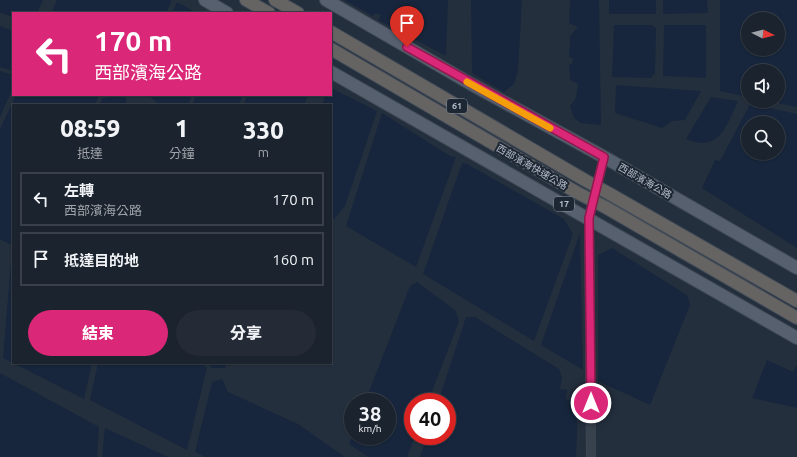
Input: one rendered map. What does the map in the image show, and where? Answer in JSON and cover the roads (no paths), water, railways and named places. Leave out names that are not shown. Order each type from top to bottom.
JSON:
[{"type":"highway","points":[[246,0],[267,12]]},
{"type":"highway","points":[[275,0],[296,12]]},
{"type":"highway","name":"西部濱海快速公路","points":[[332,33],[583,180],[797,301]]},
{"type":"highway","name":"西部濱海快速公路","points":[[332,50],[576,192],[605,207],[797,318]]},
{"type":"main road","points":[[205,0],[225,12]]},
{"type":"main road","name":"西部濱海公路","points":[[326,0],[471,84],[604,157],[797,268]]},
{"type":"main road","name":"17","points":[[332,73],[457,146],[589,218],[797,338]]},
{"type":"street","points":[[591,457],[589,218],[604,157]]},
{"type":"water","points":[[0,0],[43,0],[37,12],[12,12],[12,17],[0,13]]},
{"type":"water","points":[[57,0],[172,0],[166,12],[51,12]]},
{"type":"water","points":[[344,0],[448,0],[446,56],[378,20],[381,15],[376,13],[373,16]]},
{"type":"water","points":[[471,0],[522,0],[518,71],[514,84],[504,92],[472,73]]},
{"type":"water","points":[[570,0],[599,0],[601,125],[581,123],[574,118],[570,106],[576,98],[578,84],[570,80],[569,65],[572,64],[573,58],[569,57],[570,36],[578,27],[569,23]]},
{"type":"water","points":[[609,0],[656,0],[656,14],[609,14]]},
{"type":"water","points":[[663,0],[707,0],[708,13],[663,14]]},
{"type":"water","points":[[720,0],[797,0],[797,107],[785,105],[785,64],[741,64],[741,96],[720,91]]},
{"type":"water","points":[[177,2],[195,12],[172,12]]},
{"type":"water","points":[[614,25],[652,25],[656,28],[655,73],[651,78],[612,77]]},
{"type":"water","points":[[664,25],[706,25],[706,78],[663,76]]},
{"type":"water","points":[[0,26],[12,31],[12,71],[0,67]]},
{"type":"water","points":[[0,71],[12,75],[12,90],[0,117]]},
{"type":"water","points":[[616,85],[701,91],[685,120],[672,121],[662,128],[615,113]]},
{"type":"water","points":[[332,88],[377,111],[345,206],[334,219],[332,218],[332,104],[322,104],[325,96],[332,96]]},
{"type":"water","points":[[16,96],[99,96],[95,104],[12,104],[12,245],[0,239],[0,129]]},
{"type":"water","points":[[108,96],[124,96],[127,99],[125,104],[100,104],[103,98]]},
{"type":"water","points":[[149,96],[192,96],[188,104],[159,104]]},
{"type":"water","points":[[196,96],[243,96],[239,104],[192,104]]},
{"type":"water","points":[[247,96],[308,96],[304,104],[244,104]]},
{"type":"water","points":[[711,97],[738,101],[725,128],[714,140],[706,143],[686,139]]},
{"type":"water","points":[[748,108],[769,108],[797,114],[797,248],[702,188],[715,160],[720,161],[741,121],[741,160],[785,160],[785,116],[744,116]]},
{"type":"water","points":[[382,113],[450,156],[456,157],[416,267],[346,226]]},
{"type":"water","points":[[462,163],[467,164],[564,219],[573,234],[534,341],[423,274]]},
{"type":"water","points":[[580,233],[583,370],[541,345]]},
{"type":"water","points":[[612,248],[687,295],[690,305],[650,405],[598,381],[598,255]]},
{"type":"water","points":[[11,262],[12,262],[12,363],[3,358]]},
{"type":"water","points":[[417,282],[455,310],[459,321],[431,393],[404,393],[404,445],[412,445],[407,457],[368,457],[350,445],[396,445],[396,393],[368,393],[410,286]]},
{"type":"water","points":[[466,317],[475,317],[559,369],[562,377],[560,389],[567,390],[566,399],[578,403],[576,457],[420,457],[424,445],[456,445],[456,393],[441,393]]},
{"type":"water","points":[[767,360],[793,372],[797,365],[797,408],[752,398]]},
{"type":"water","points":[[15,364],[92,364],[84,399]]},
{"type":"water","points":[[98,364],[203,364],[207,368],[187,450],[90,400]]},
{"type":"water","points":[[209,364],[227,364],[225,368],[211,368]]},
{"type":"water","points":[[0,373],[99,427],[97,457],[0,457]]},
{"type":"water","points":[[222,379],[228,392],[298,424],[345,457],[205,457],[195,452],[212,382]]},
{"type":"water","points":[[105,428],[168,457],[102,457]]}]
